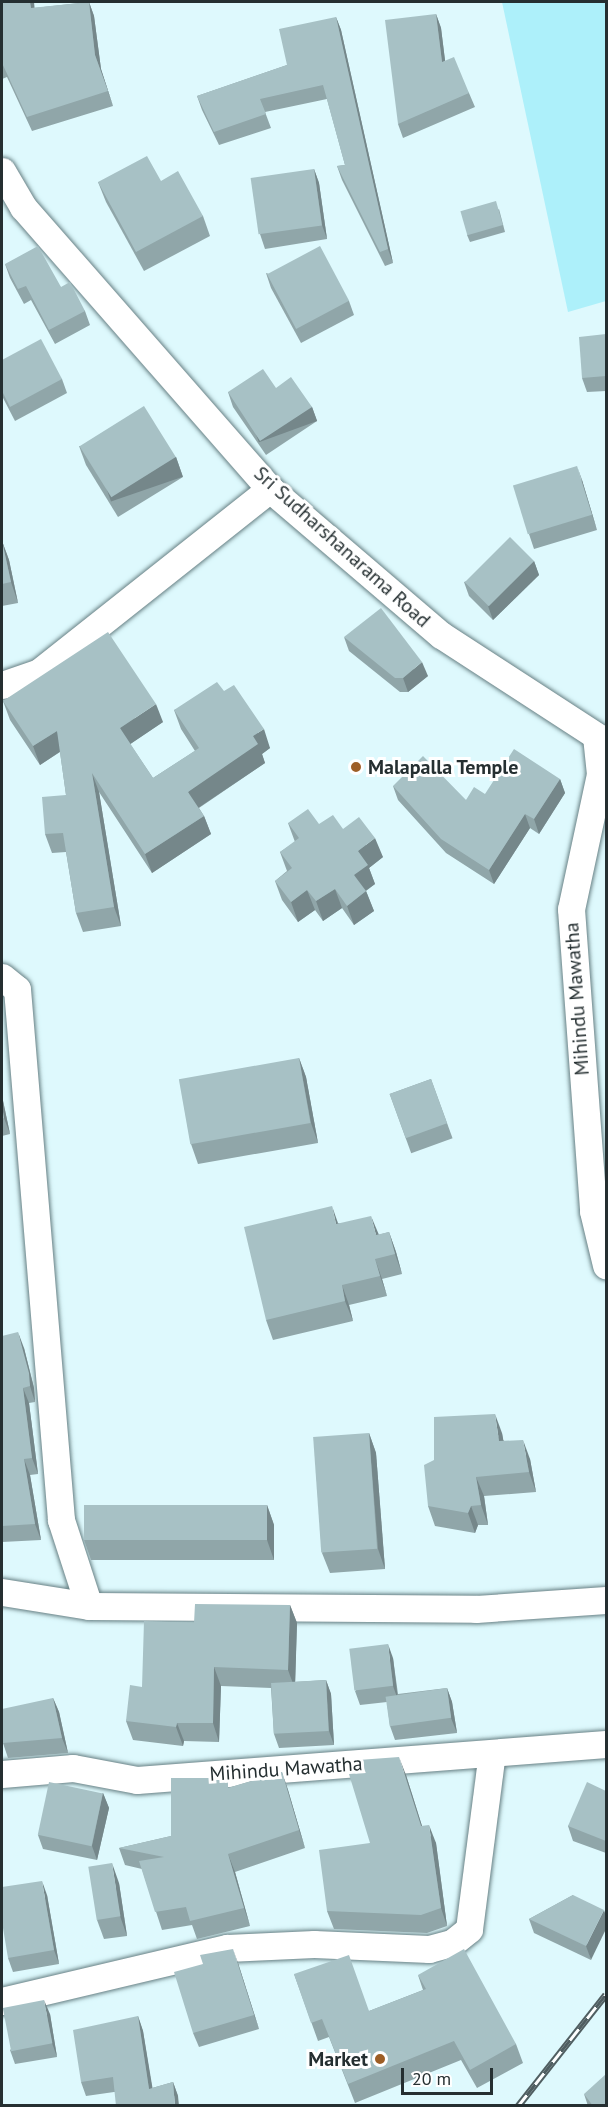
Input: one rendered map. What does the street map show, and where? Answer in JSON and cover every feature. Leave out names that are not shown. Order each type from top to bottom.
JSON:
[{"type":"street","name":"Sri Sudharshanarama Road","points":[[2,171],[23,207],[270,489],[441,635],[601,739]]},
{"type":"street","points":[[2,685],[39,672],[270,489]]},
{"type":"street","name":"Mihindu Mawatha","points":[[601,739],[600,774],[571,909],[593,1211],[606,1264]]},
{"type":"street","points":[[2,977],[17,989],[61,1521],[89,1606]]},
{"type":"street","points":[[2,1592],[89,1606],[476,1609],[606,1600]]},
{"type":"street","name":"Mihindu Mawatha","points":[[2,1774],[73,1768],[136,1780],[606,1744]]},
{"type":"street","points":[[2,2001],[227,1948],[314,1944],[429,1949],[452,1943],[469,1929],[492,1753]]},
{"type":"shaded area","points":[[502,2],[606,2],[606,301],[568,312]]},
{"type":"building","points":[[2,2],[30,2],[31,8],[89,2],[95,55],[108,91],[27,117],[2,63]]},
{"type":"building","points":[[436,14],[442,62],[454,57],[469,93],[398,124],[385,20]]},
{"type":"building","points":[[336,17],[388,249],[380,252],[337,166],[345,165],[323,85],[260,99],[266,114],[214,132],[197,96],[287,65],[279,29]]},
{"type":"building","points":[[147,156],[161,181],[178,171],[203,216],[136,252],[98,182]]},
{"type":"building","points":[[314,169],[322,225],[259,234],[251,178]]},
{"type":"building","points":[[496,201],[503,225],[467,235],[460,211]]},
{"type":"building","points":[[38,246],[61,287],[70,282],[85,311],[49,330],[26,286],[18,289],[5,264]]},
{"type":"building","points":[[320,246],[349,301],[296,329],[267,274]]},
{"type":"building","points":[[606,334],[606,376],[582,378],[579,337]]},
{"type":"building","points":[[41,339],[62,379],[10,407],[2,391],[2,360]]},
{"type":"building","points":[[263,369],[276,388],[291,377],[312,407],[260,441],[228,392]]},
{"type":"building","points":[[144,406],[176,457],[111,497],[80,446]]},
{"type":"building","points":[[577,466],[592,515],[528,534],[513,486]]},
{"type":"building","points":[[510,537],[534,561],[489,606],[465,582]]},
{"type":"building","points":[[2,541],[11,582],[2,584]]},
{"type":"building","points":[[381,608],[422,662],[403,678],[395,678],[344,637]]},
{"type":"building","points":[[108,632],[156,704],[120,728],[153,778],[199,748],[174,710],[217,682],[224,691],[234,685],[264,729],[253,736],[258,744],[188,792],[204,816],[145,854],[92,773],[114,907],[76,913],[63,833],[45,834],[42,797],[66,795],[57,731],[33,746],[3,701]]},
{"type":"building","points":[[514,749],[560,779],[534,819],[525,814],[489,870],[441,839],[393,786],[423,756],[466,800],[474,787],[485,794]]},
{"type":"building","points":[[308,809],[319,824],[333,815],[343,829],[359,817],[375,838],[358,851],[368,865],[354,875],[366,891],[347,906],[335,889],[316,901],[307,890],[291,902],[275,881],[292,868],[280,852],[299,838],[288,823]]},
{"type":"building","points":[[299,1058],[310,1123],[190,1144],[179,1079]]},
{"type":"building","points":[[431,1079],[447,1123],[406,1138],[390,1094]]},
{"type":"building","points":[[332,1206],[336,1224],[371,1216],[376,1235],[389,1232],[395,1254],[375,1259],[380,1276],[342,1285],[345,1301],[266,1320],[244,1227]]},
{"type":"building","points":[[18,1332],[29,1373],[30,1386],[23,1388],[32,1458],[24,1459],[35,1524],[2,1526],[2,1336]]},
{"type":"building","points":[[495,1414],[499,1441],[523,1440],[529,1472],[476,1477],[481,1505],[471,1506],[468,1513],[428,1506],[424,1465],[434,1460],[434,1417]]},
{"type":"building","points":[[369,1433],[377,1549],[321,1553],[313,1437]]},
{"type":"building","points":[[84,1505],[267,1505],[267,1540],[84,1540]]},
{"type":"building","points":[[195,1604],[290,1605],[288,1670],[214,1667],[213,1723],[177,1723],[176,1727],[126,1721],[130,1685],[142,1687],[144,1621],[194,1623]]},
{"type":"building","points":[[388,1644],[393,1686],[354,1690],[349,1649]]},
{"type":"building","points":[[326,1680],[329,1731],[274,1734],[271,1683]]},
{"type":"building","points":[[447,1688],[451,1718],[390,1726],[386,1697]]},
{"type":"building","points":[[53,1698],[62,1738],[3,1743],[2,1709]]},
{"type":"building","points":[[399,1757],[421,1826],[429,1825],[441,1908],[421,1915],[327,1911],[319,1850],[370,1843],[345,1761]]},
{"type":"building","points":[[282,1772],[299,1830],[228,1854],[244,1908],[190,1921],[186,1907],[155,1912],[139,1861],[164,1857],[119,1848],[171,1836],[171,1778],[228,1778],[228,1788]]},
{"type":"building","points":[[49,1782],[103,1793],[92,1846],[38,1835]]},
{"type":"building","points":[[587,1782],[606,1791],[606,1841],[568,1826]]},
{"type":"building","points":[[112,1863],[120,1916],[97,1920],[88,1867]]},
{"type":"building","points":[[42,1881],[54,1950],[8,1958],[2,1922],[2,1887]]},
{"type":"building","points":[[573,1895],[604,1910],[586,1946],[529,1919]]},
{"type":"building","points":[[233,1949],[254,2015],[193,2033],[174,1972],[203,1964],[200,1955]]},
{"type":"building","points":[[464,1949],[516,2044],[470,2070],[454,2041],[348,2084],[322,2019],[311,2023],[294,1974],[349,1955],[369,2011],[426,1989],[418,1975]]},
{"type":"building","points":[[44,2000],[52,2043],[11,2051],[3,2008]]},
{"type":"building","points":[[138,2016],[149,2089],[173,2082],[175,2106],[116,2106],[113,2077],[81,2082],[73,2030]]},
{"type":"building","points":[[606,2074],[606,2106],[593,2106],[584,2094]]},
{"type":"railway","points":[[518,2106],[606,1994]]},
{"type":"place","name":"Malapalla Temple","points":[[356,767]]},
{"type":"place","name":"Market","points":[[380,2059]]}]
